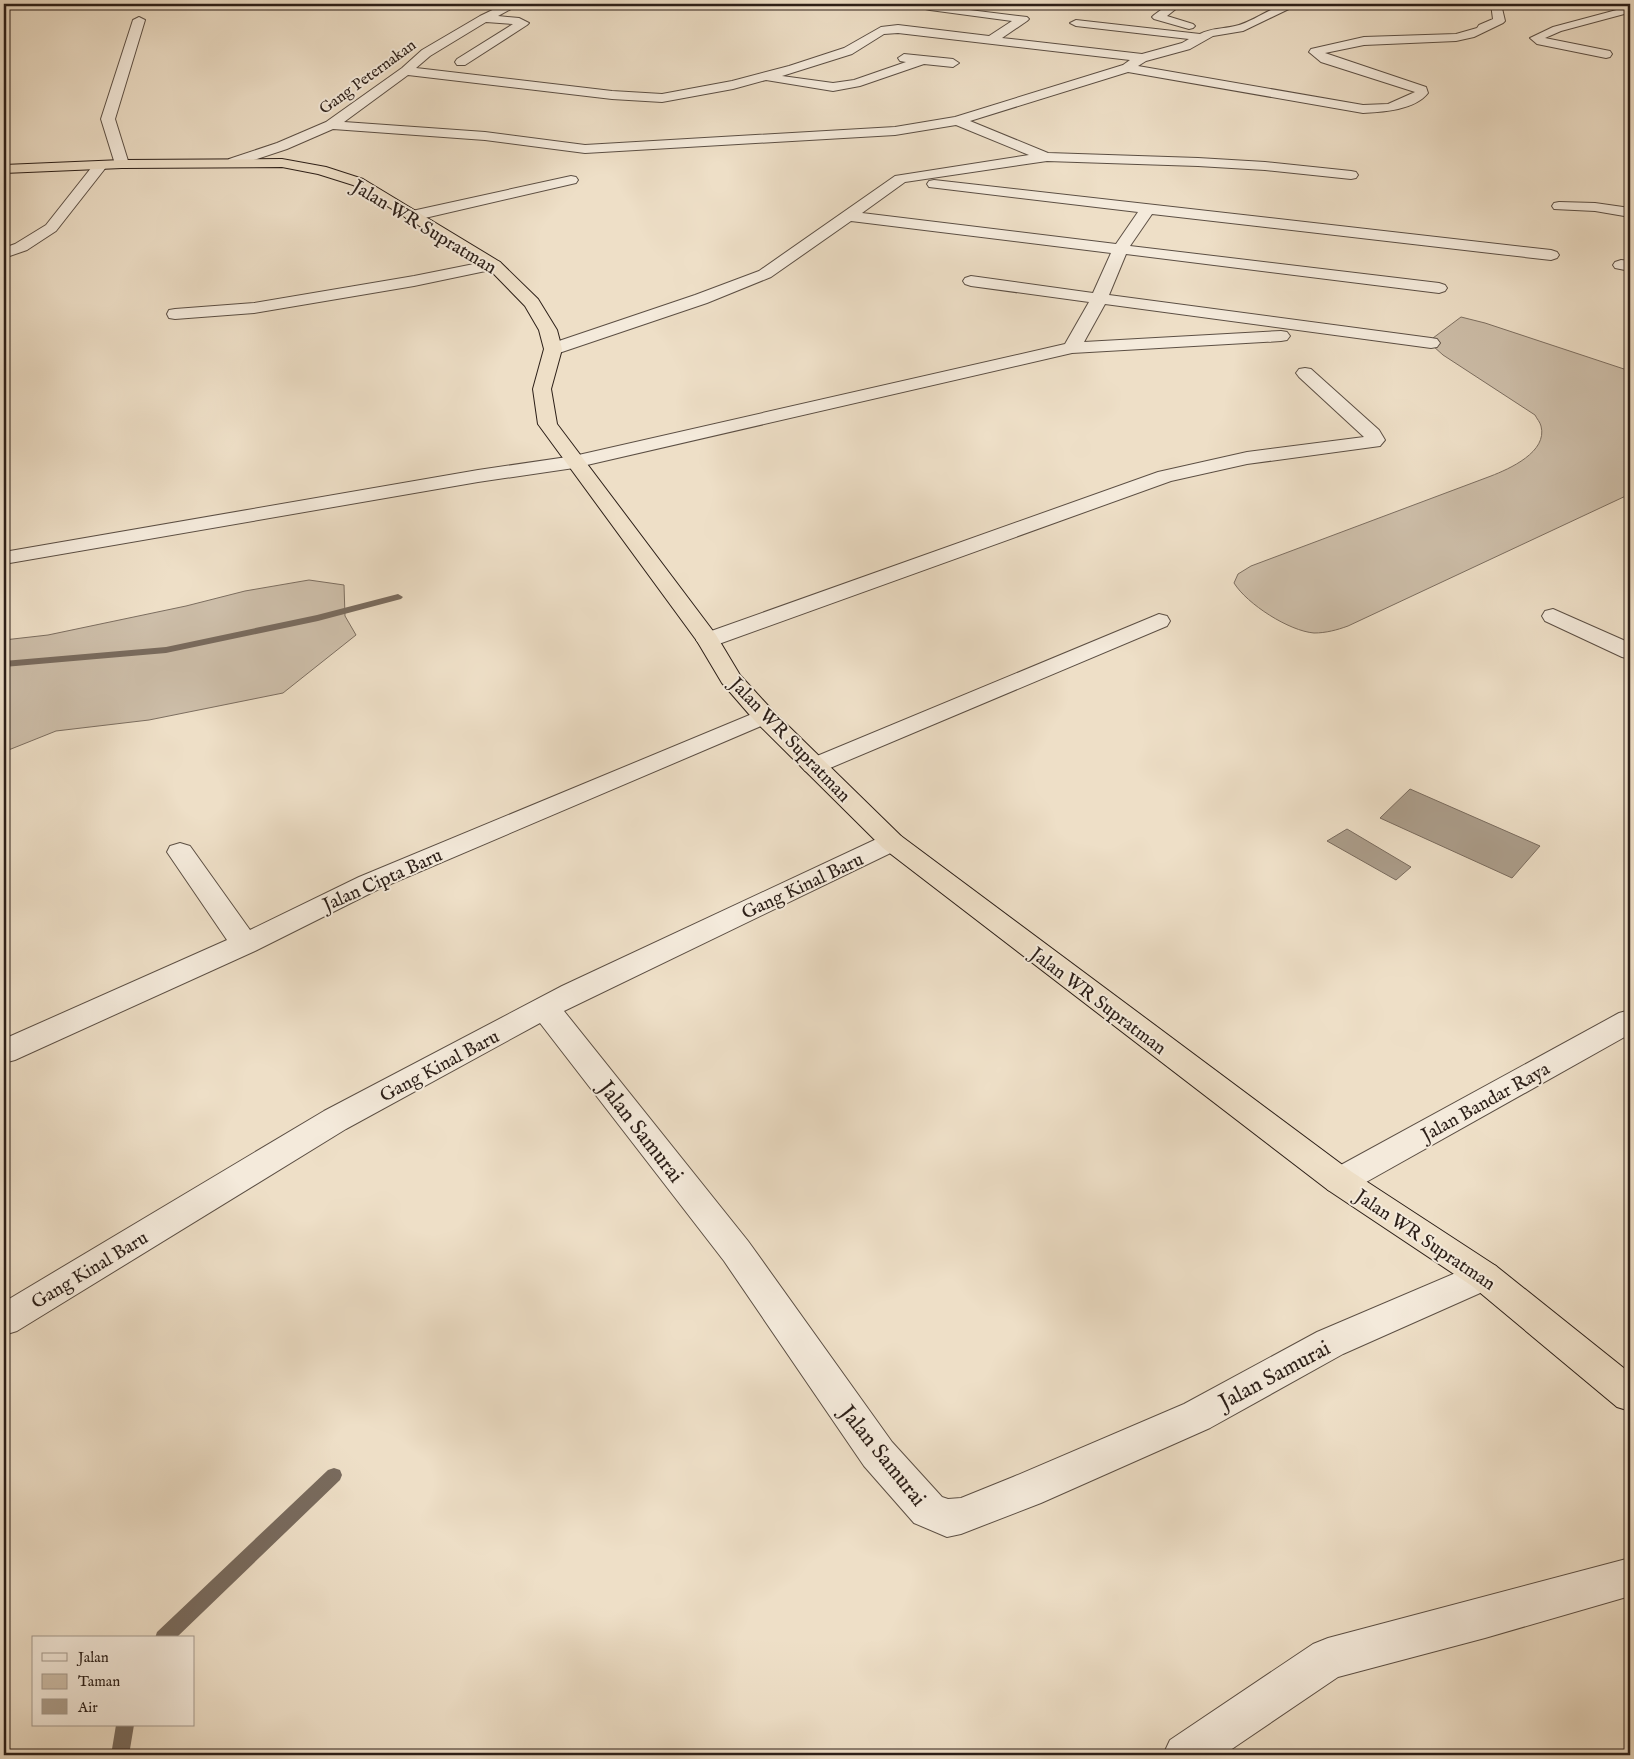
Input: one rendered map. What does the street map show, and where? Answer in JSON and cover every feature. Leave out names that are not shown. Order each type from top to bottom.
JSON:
[{"type":"highway","name":"Jalan WR Supratman","points":[[4,169],[234,162],[282,163],[321,170],[358,182],[494,265],[532,303],[548,330],[553,349],[542,389],[548,424],[574,462],[708,640],[730,678],[764,716],[814,766],[892,842],[1340,1182],[1484,1276],[1630,1395]]},
{"type":"street","name":"Gang Peternakan","points":[[234,162],[282,146],[332,125],[406,71],[426,53],[484,18],[514,4]]},
{"type":"street","points":[[928,4],[925,6],[1023,19],[991,40]]},
{"type":"street","points":[[990,14],[1005,4]]},
{"type":"street","points":[[1176,4],[1158,17],[1206,35]]},
{"type":"street","points":[[1076,23],[1206,35],[1239,30],[1291,4]]},
{"type":"street","points":[[1127,68],[1363,108],[1390,108],[1418,96],[1422,93],[1421,90],[1325,59],[1316,52],[1364,41],[1422,40],[1475,34],[1482,30],[1483,27],[1499,21],[1496,4]]},
{"type":"street","points":[[1602,6],[1627,10]]},
{"type":"street","points":[[921,31],[953,10]]},
{"type":"street","points":[[1606,54],[1541,41],[1536,38],[1557,29],[1627,10]]},
{"type":"street","points":[[461,62],[523,23],[484,18]]},
{"type":"street","points":[[4,253],[21,247],[51,228],[111,165],[108,119],[140,20]]},
{"type":"street","points":[[1091,42],[1119,28]]},
{"type":"street","points":[[406,71],[641,97],[679,96],[733,85],[793,69],[848,51],[881,31],[888,29],[921,31],[1142,58]]},
{"type":"street","points":[[332,125],[485,136],[585,149],[895,131],[957,121],[1127,68],[1142,58],[1186,46],[1206,35]]},
{"type":"street","points":[[848,51],[867,53]]},
{"type":"street","points":[[895,56],[953,63]]},
{"type":"street","points":[[762,76],[824,87],[834,87],[856,83],[923,60]]},
{"type":"street","points":[[957,121],[1047,157]]},
{"type":"street","points":[[553,349],[702,299],[765,274],[900,180],[926,174],[1047,157],[1198,162],[1265,166],[1351,175]]},
{"type":"street","points":[[412,216],[572,180]]},
{"type":"street","points":[[900,180],[1551,255]]},
{"type":"street","points":[[1560,206],[1595,207],[1630,213]]},
{"type":"street","points":[[1072,348],[1099,299],[1120,249],[1148,209]]},
{"type":"street","points":[[850,216],[1439,288]]},
{"type":"street","points":[[175,314],[254,308],[414,281],[494,265]]},
{"type":"street","points":[[971,281],[1431,343]]},
{"type":"street","points":[[4,558],[120,536],[318,504],[497,472],[574,462],[1072,348],[1342,332]]},
{"type":"street","points":[[708,640],[1165,476],[1247,458],[1373,442],[1375,440],[1372,434],[1305,373]]},
{"type":"street","points":[[1553,616],[1630,652]]},
{"type":"street","points":[[814,766],[1159,620]]},
{"type":"street","name":"Jalan Cipta Baru","points":[[4,1052],[245,944],[369,883],[764,716]]},
{"type":"street","name":"Gang Kinal Baru","points":[[4,1320],[335,1120],[545,1008],[892,842]]},
{"type":"street","points":[[180,852],[245,944]]},
{"type":"street","name":"Jalan Samurai","points":[[545,1008],[736,1251],[878,1454],[928,1510],[942,1516],[961,1516],[1027,1490],[1188,1420],[1330,1343],[1484,1276]]},
{"type":"street","name":"Jalan Bandar Raya","points":[[1340,1182],[1630,1022]]},
{"type":"street","points":[[1185,1755],[1328,1659],[1485,1618],[1630,1577]]},
{"type":"green space","points":[[1461,317],[1485,323],[1630,371],[1630,494],[1348,626],[1327,632],[1314,633],[1304,631],[1281,622],[1258,608],[1234,583],[1238,574],[1251,566],[1499,473],[1517,464],[1539,444],[1542,435],[1541,426],[1535,415],[1443,355],[1433,346],[1433,338]]},
{"type":"green space","points":[[309,580],[344,585],[345,616],[356,635],[283,693],[149,720],[56,731],[6,751],[4,749],[4,640],[48,635],[186,606],[245,591]]},
{"type":"water","points":[[1410,789],[1540,846],[1512,878],[1380,818]]},
{"type":"water","points":[[1347,829],[1411,867],[1396,880],[1327,841]]},
{"type":"waterway","points":[[4,664],[166,650],[318,618],[398,597]]},
{"type":"waterway","points":[[165,1636],[334,1475]]},
{"type":"waterway","points":[[120,1755],[125,1726]]}]
